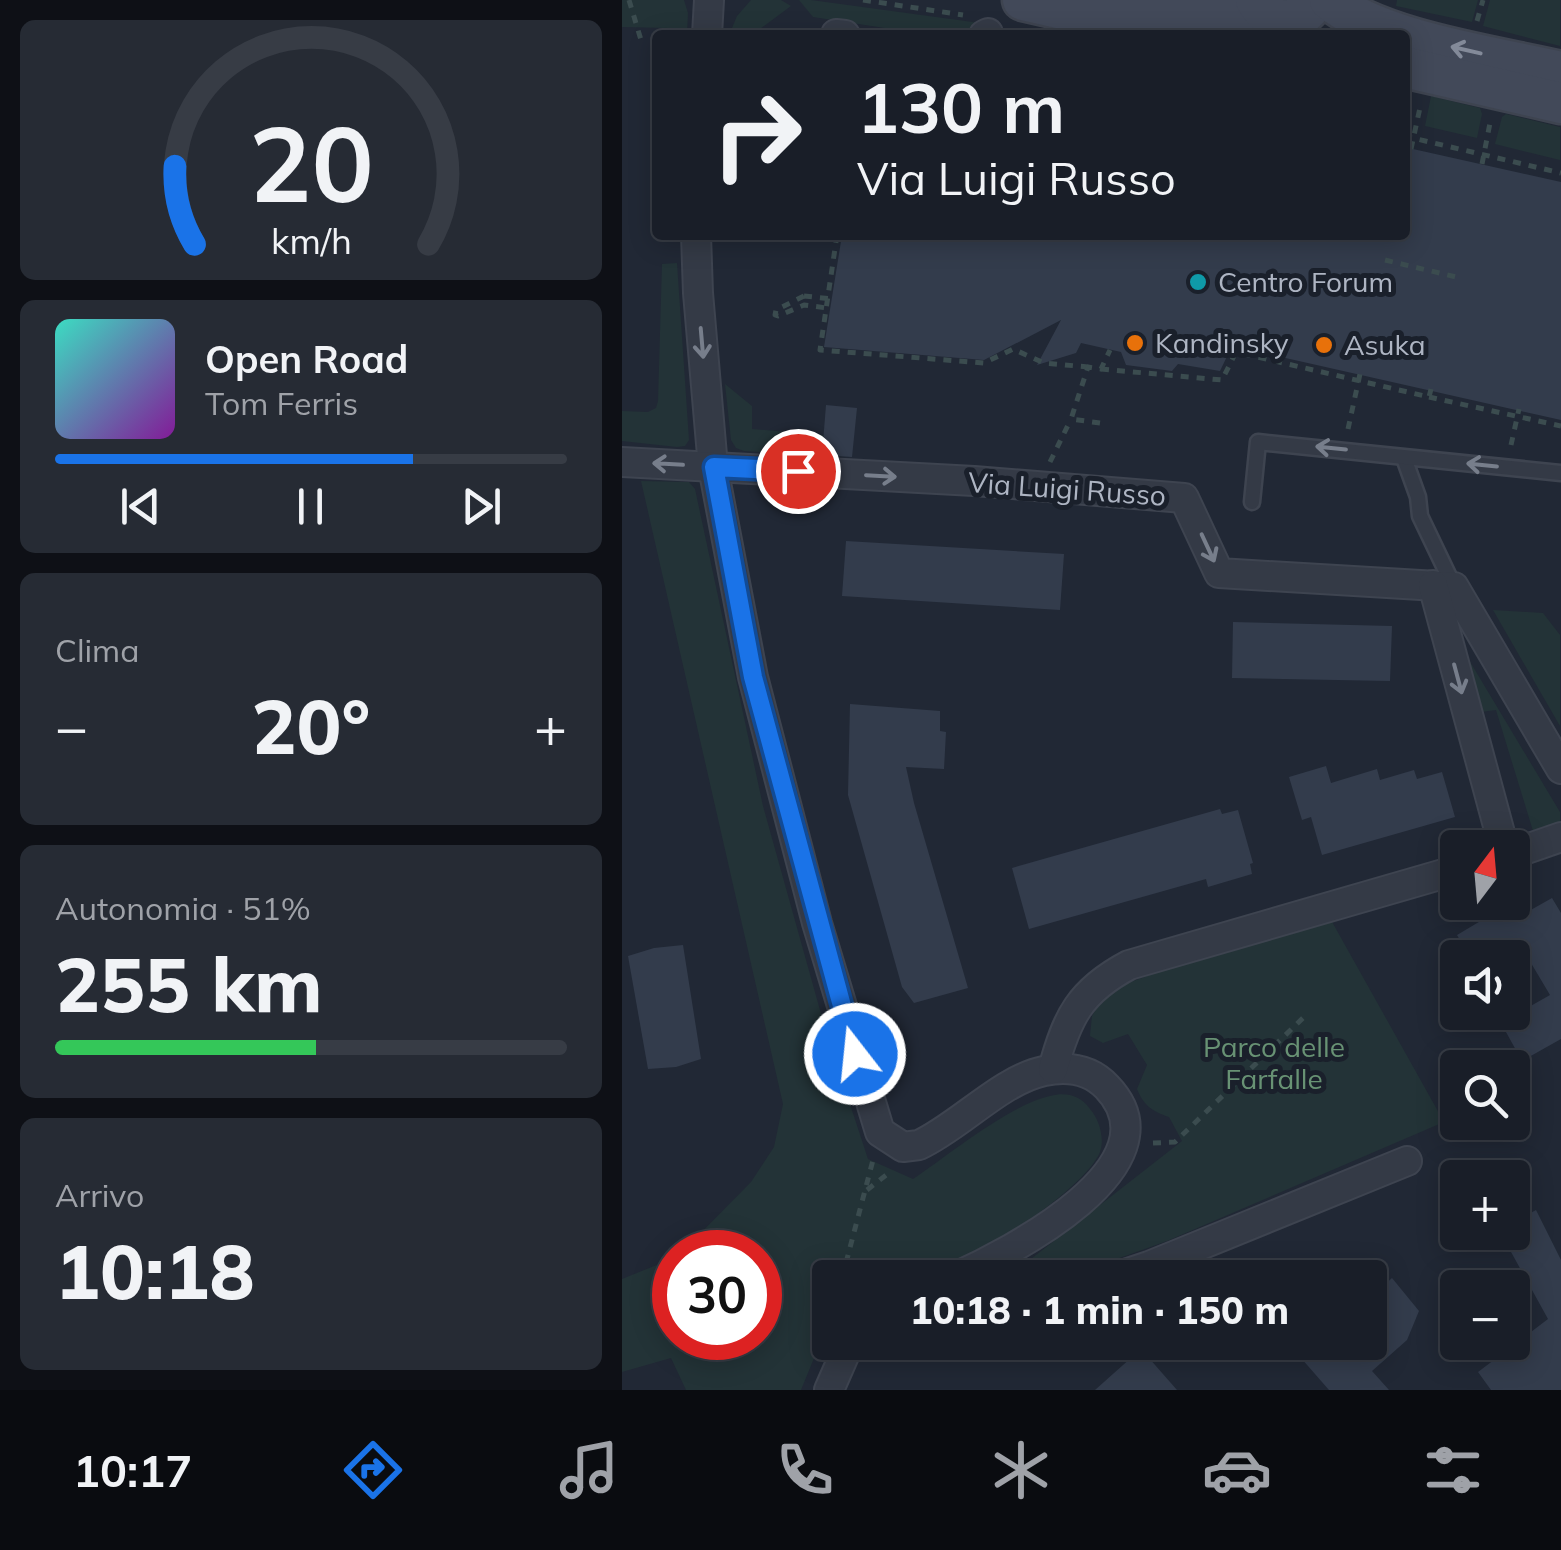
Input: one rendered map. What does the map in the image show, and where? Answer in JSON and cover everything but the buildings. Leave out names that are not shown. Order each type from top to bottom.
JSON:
[{"type":"main road","points":[[1024,0],[1080,13],[1137,19],[1216,9],[1287,13]]},
{"type":"main road","points":[[1330,0],[1354,15],[1395,30]]},
{"type":"main road","points":[[1410,35],[1560,72]]},
{"type":"main road","points":[[1414,79],[1560,104]]},
{"type":"street","points":[[707,30],[710,0]]},
{"type":"street","points":[[696,240],[714,467],[753,677],[817,922],[880,1132],[904,1147],[919,1145],[1027,1076],[1053,1069],[1077,1069],[1106,1086],[1124,1118],[1125,1144],[1101,1184],[992,1260]]},
{"type":"street","points":[[622,462],[714,467]]},
{"type":"street","name":"Via Luigi Russo","points":[[714,467],[990,482],[1184,498],[1220,573],[1444,586]]},
{"type":"street","points":[[1444,586],[1560,769]]},
{"type":"street","points":[[1444,586],[1500,830]]},
{"type":"street","points":[[1530,848],[1560,837]]},
{"type":"street","points":[[1053,1069],[1062,1036],[1076,1008],[1100,982],[1129,966],[1440,875]]},
{"type":"street","points":[[1164,1260],[1407,1161]]},
{"type":"street","points":[[829,1390],[842,1360]]},
{"type":"lane","points":[[1252,502],[1258,442],[1560,472]]},
{"type":"lane","points":[[1404,458],[1444,586]]},
{"type":"path","points":[[629,0],[641,40]]},
{"type":"path","points":[[862,0],[980,28]]},
{"type":"path","points":[[1476,28],[1483,0]]},
{"type":"path","points":[[1411,149],[1414,79]]},
{"type":"path","points":[[1482,164],[1490,122]]},
{"type":"path","points":[[1410,137],[1560,172]]},
{"type":"path","points":[[836,240],[820,350],[984,362],[1012,348],[1044,363],[1222,380],[1236,352],[1358,382],[1518,413],[1560,426]]},
{"type":"path","points":[[1385,260],[1456,277]]},
{"type":"path","points":[[827,308],[804,305],[775,315],[776,310],[804,296],[833,299]]},
{"type":"path","points":[[1101,369],[1110,350]]},
{"type":"path","points":[[1045,473],[1088,367]]},
{"type":"path","points":[[1343,450],[1360,374]]},
{"type":"path","points":[[1511,444],[1518,413]]},
{"type":"path","points":[[1070,419],[1100,423]]},
{"type":"path","points":[[1125,1144],[1175,1142],[1305,1016]]},
{"type":"path","points":[[847,1260],[880,1132]]},
{"type":"green space","points":[[622,0],[684,0],[687,30],[622,27]]},
{"type":"green space","points":[[751,0],[781,0],[791,6],[759,30],[731,30]]},
{"type":"green space","points":[[799,0],[980,23],[970,30],[898,30],[813,17]]},
{"type":"green space","points":[[1397,0],[1478,0],[1472,22],[1396,6]]},
{"type":"green space","points":[[1490,0],[1560,0],[1560,46],[1483,26]]},
{"type":"green space","points":[[1431,96],[1480,108],[1477,138],[1425,126]]},
{"type":"green space","points":[[1506,114],[1560,127],[1560,160],[1495,144]]},
{"type":"green space","points":[[677,263],[689,440],[685,446],[677,447],[622,441],[622,411],[648,412],[656,408],[662,264]]},
{"type":"green space","points":[[725,384],[752,406],[752,429],[824,435],[822,456],[736,448],[731,440]]},
{"type":"green space","points":[[641,481],[689,482],[695,489],[763,806],[825,1028],[868,1159],[913,1179],[1016,1109],[1056,1095],[1072,1096],[1086,1104],[1096,1118],[1101,1147],[1089,1168],[1047,1207],[964,1260],[812,1260],[813,1360],[801,1390],[686,1390],[672,1360],[782,1360],[782,1230],[704,1230],[751,1182],[774,1147],[783,1104]]},
{"type":"green space","points":[[1493,610],[1543,613],[1560,635],[1560,726]]},
{"type":"green space","points":[[1469,660],[1560,812],[1560,824],[1533,831],[1496,710],[1481,712]]},
{"type":"green space","name":"Parco delle Farfalle","points":[[1331,920],[1440,1115],[1440,1124],[1114,1260],[1030,1260],[1182,1141],[1169,1117],[1149,1107],[1140,1095],[1137,1089],[1147,1065],[1128,1034],[1103,1043],[1090,1036],[1092,1016],[1100,1002],[1117,987]]},
{"type":"green space","points":[[652,1267],[652,1360],[664,1360],[622,1372],[622,1279]]},
{"type":"place","name":"Centro Forum","points":[[1198,282]]},
{"type":"place","name":"Kandinsky","points":[[1135,343]]},
{"type":"place","name":"Asuka","points":[[1324,345]]},
{"type":"route","points":[[798,471],[714,467],[753,677],[855,1054]]}]
